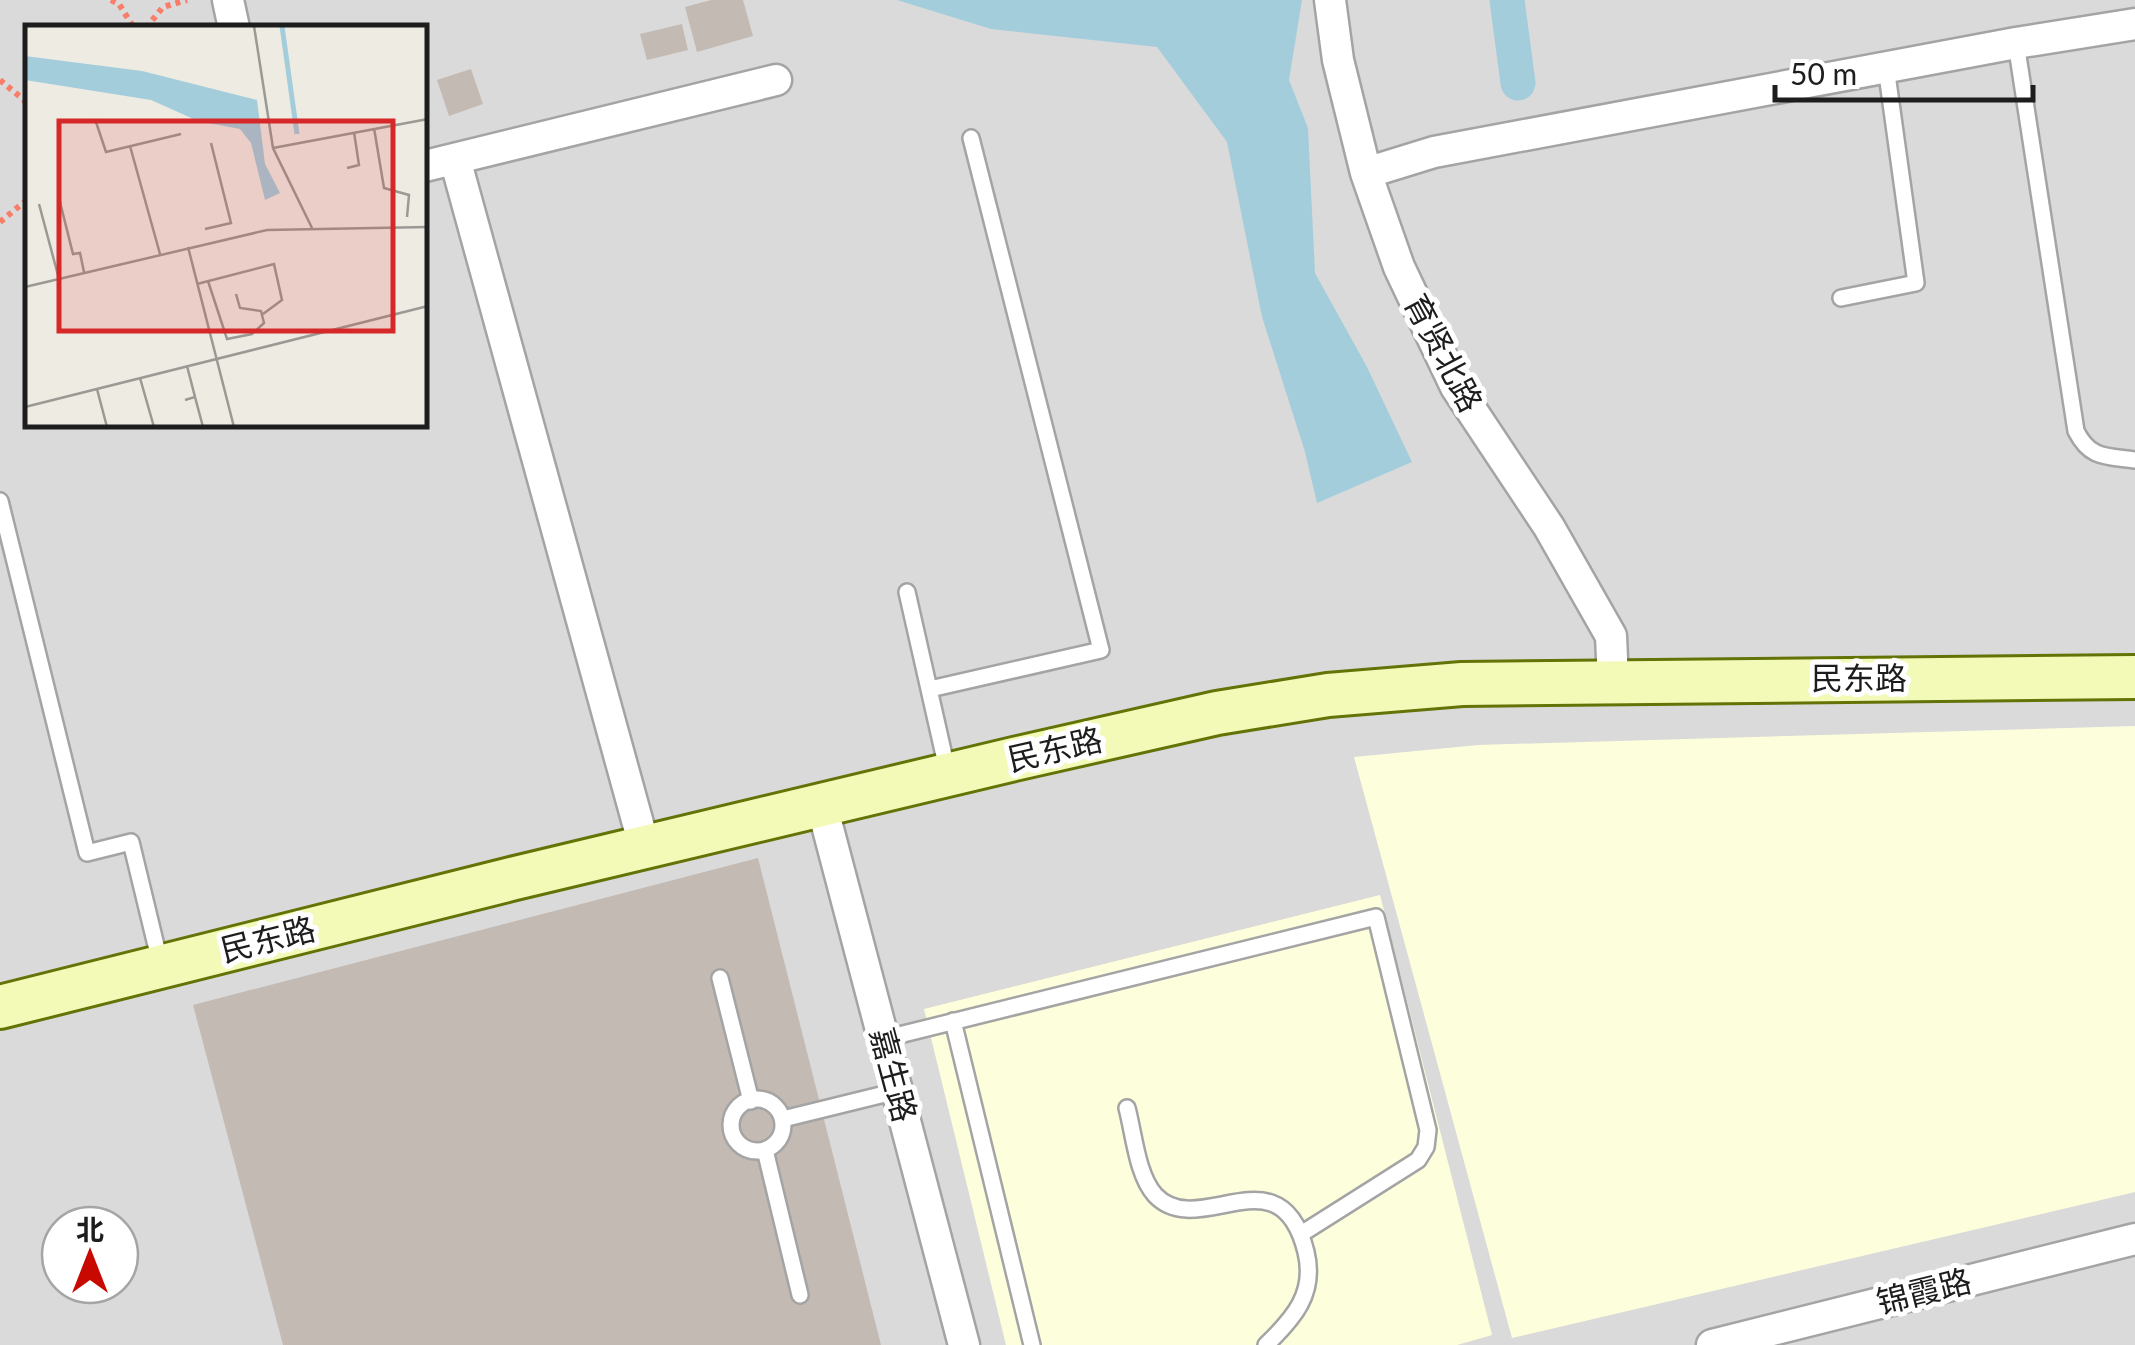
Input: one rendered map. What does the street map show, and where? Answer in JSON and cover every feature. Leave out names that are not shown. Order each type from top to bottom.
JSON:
[{"type":"street","points":[[228,0],[233,25]]},
{"type":"street","name":"育贤北路","points":[[1330,0],[1338,60],[1366,173],[1399,268],[1456,387],[1549,527],[1610,636],[1614,681]]},
{"type":"street","points":[[1366,173],[1434,152],[2135,24]]},
{"type":"street","points":[[645,849],[440,163],[776,80]]},
{"type":"street","name":"民东路","points":[[0,1006],[948,774],[1217,713],[1328,695],[1462,684],[2135,677]]},
{"type":"street","name":"嘉生路","points":[[822,806],[964,1345]]},
{"type":"street","name":"锦霞路","points":[[1712,1345],[2135,1239]]},
{"type":"lane","points":[[2016,43],[2076,431],[2084,447],[2100,455],[2135,460]]},
{"type":"lane","points":[[1841,298],[1916,284],[1886,67]]},
{"type":"lane","points":[[930,690],[1101,650],[971,138]]},
{"type":"lane","points":[[0,501],[86,853],[131,842],[160,966]]},
{"type":"lane","points":[[907,592],[948,774]]},
{"type":"lane","points":[[883,1039],[1376,917],[1428,1130],[1426,1147],[1418,1160],[1301,1234]]},
{"type":"lane","points":[[720,978],[751,1100]]},
{"type":"lane","points":[[954,1021],[1032,1345]]},
{"type":"lane","points":[[783,1120],[897,1091]]},
{"type":"lane","points":[[751,1100],[770,1103],[783,1120],[778,1140],[765,1150],[754,1151],[739,1144],[731,1128],[735,1110],[751,1100]]},
{"type":"lane","points":[[1127,1108],[1146,1180],[1156,1196],[1177,1210],[1248,1198],[1270,1203],[1292,1216],[1309,1263],[1307,1291],[1296,1316],[1266,1345]]},
{"type":"lane","points":[[765,1150],[800,1295]]},
{"type":"path","points":[[111,0],[119,4],[132,25]]},
{"type":"path","points":[[148,25],[163,6],[187,0]]},
{"type":"path","points":[[0,80],[25,104]]},
{"type":"path","points":[[0,222],[25,201]]},
{"type":"shaded area","points":[[0,0],[2135,0],[2135,1345],[0,1345]]},
{"type":"shaded area","points":[[2135,726],[2135,1192],[1512,1338],[1354,757],[1478,745]]},
{"type":"shaded area","points":[[1380,895],[1492,1335],[1457,1345],[1006,1345],[924,1009]]},
{"type":"water","points":[[897,0],[1302,0],[1289,80],[1308,128],[1315,273],[1367,367],[1412,462],[1317,503],[1262,317],[1227,142],[1157,47],[991,29]]},
{"type":"building","points":[[711,0],[743,0],[753,36],[697,52],[685,7]]},
{"type":"building","points":[[682,24],[688,50],[647,60],[640,34]]},
{"type":"building","points":[[471,69],[483,104],[449,116],[437,80]]},
{"type":"building","points":[[758,858],[881,1345],[283,1345],[193,1005]]},
{"type":"waterway","points":[[1507,0],[1518,83]]}]
